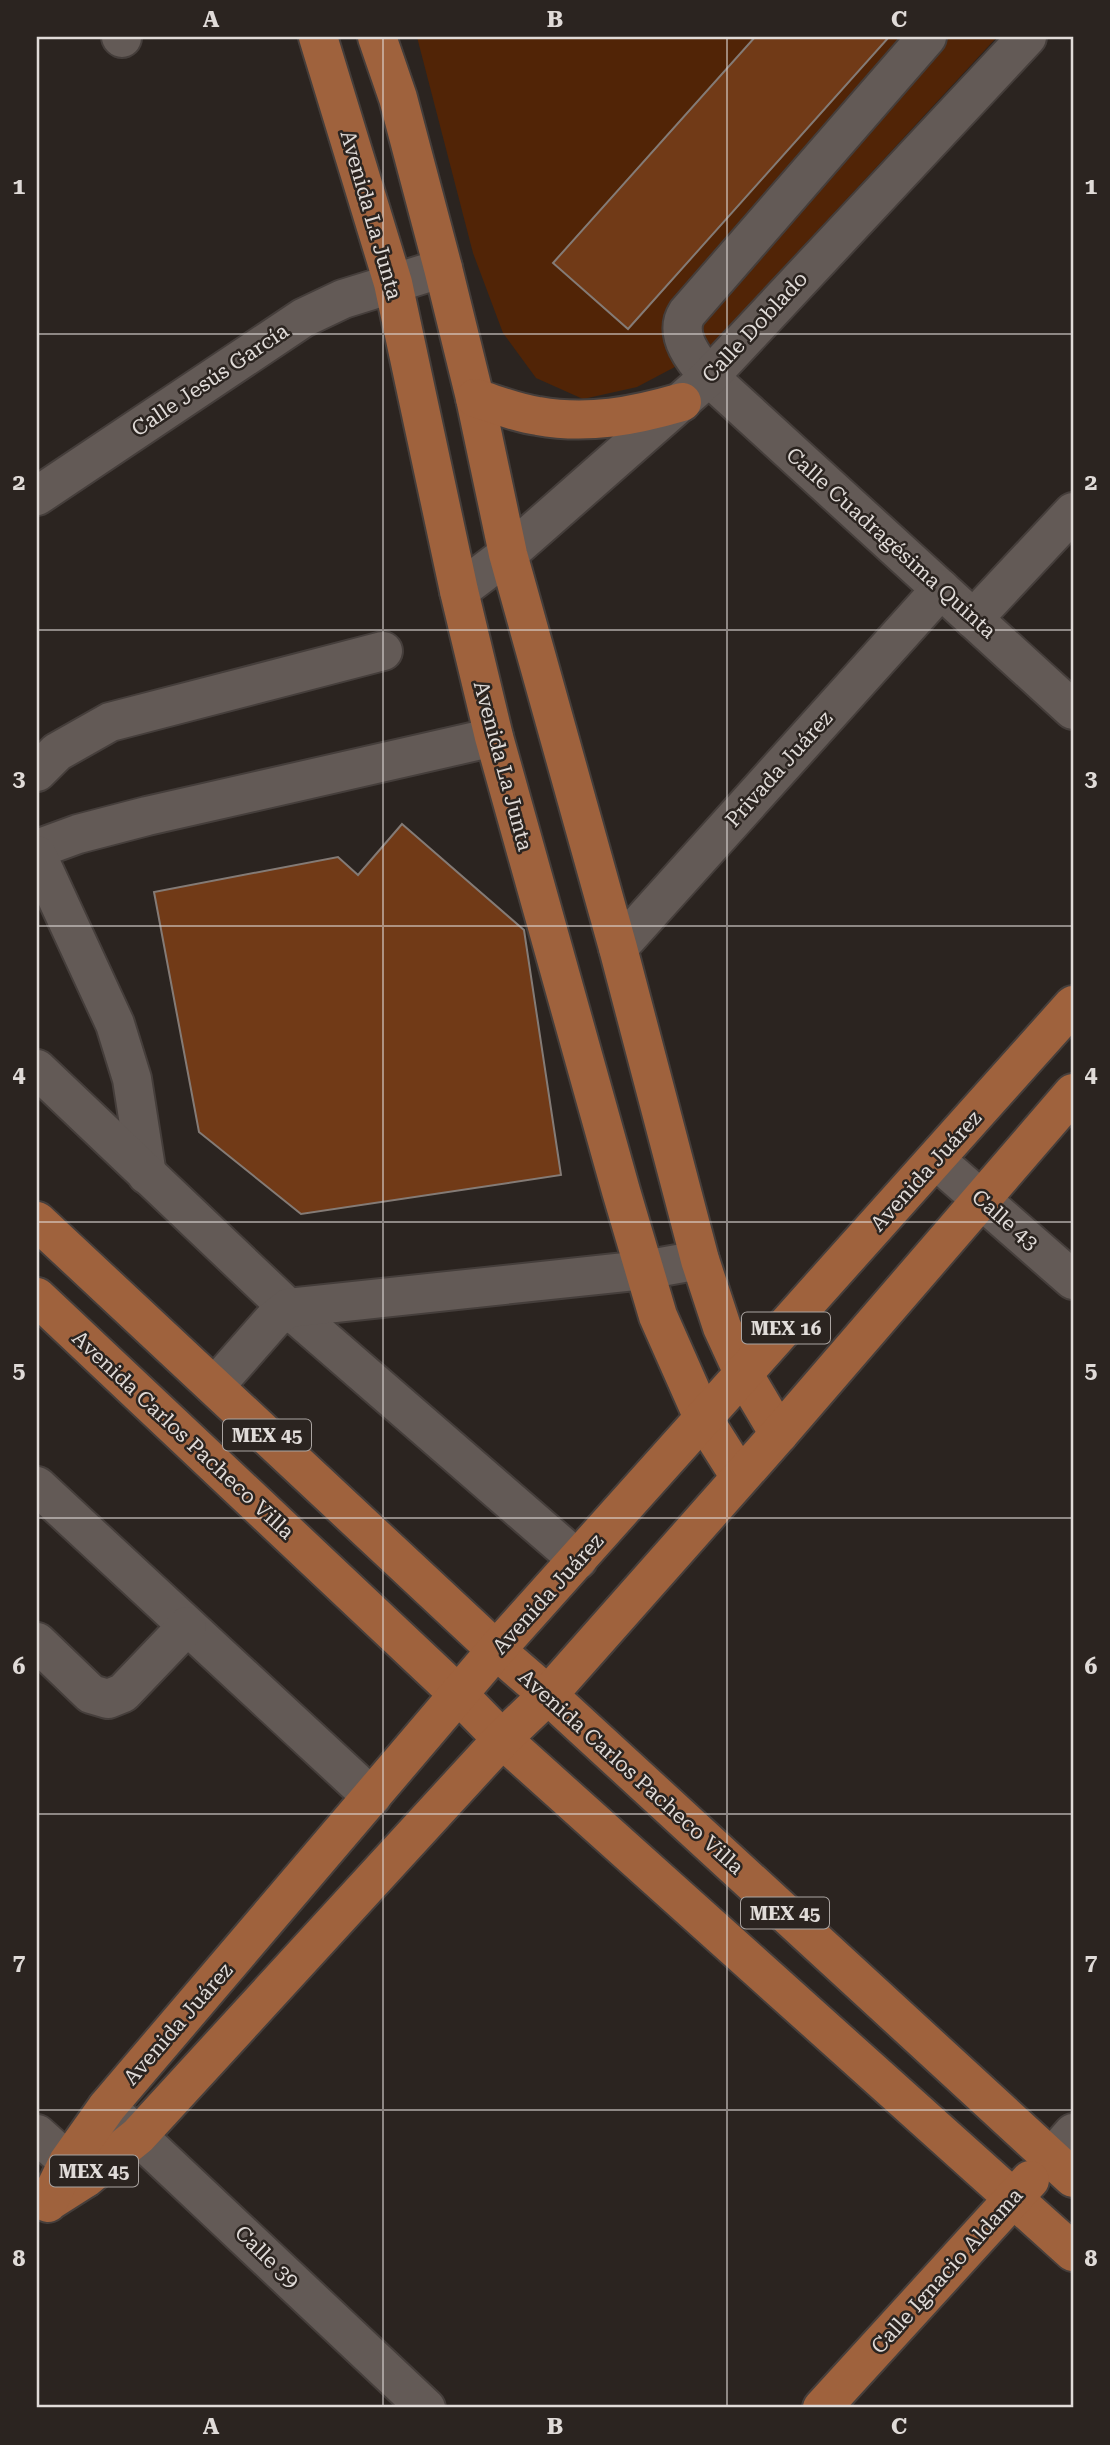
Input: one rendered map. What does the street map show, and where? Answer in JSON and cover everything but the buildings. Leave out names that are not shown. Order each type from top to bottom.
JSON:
[{"type":"main road","name":"Avenida La Junta","points":[[318,37],[393,284],[459,591],[494,737],[658,1317],[704,1420],[740,1477]]},
{"type":"main road","points":[[377,37],[398,98],[443,268],[475,398],[508,554],[618,948],[700,1260],[722,1327],[744,1375],[779,1434]]},
{"type":"main road","points":[[475,398],[534,416],[579,421],[640,414],[696,389]]},
{"type":"main road","name":"Avenida Juárez","points":[[42,2209],[77,2170],[107,2107],[496,1650],[1073,1004]]},
{"type":"main road","name":"Avenida Juárez","points":[[77,2170],[138,2136],[502,1739],[548,1695],[779,1434],[1073,1093]]},
{"type":"main road","name":"Avenida Carlos Pacheco Villa","points":[[37,1221],[496,1650],[1066,2156]]},
{"type":"main road","name":"Avenida Carlos Pacheco Villa","points":[[37,1297],[502,1739],[1073,2252]]},
{"type":"main road","name":"Calle Ignacio Aldama","points":[[822,2408],[1014,2197],[1066,2156]]},
{"type":"street","name":"Calle Cuadragésima Quinta","points":[[927,37],[684,318],[683,332],[690,352],[696,389],[941,589],[1073,710]]},
{"type":"street","name":"Calle Doblado","points":[[459,591],[508,554],[696,389],[1027,37]]},
{"type":"street","points":[[393,284],[443,268]]},
{"type":"street","name":"Calle Jesús García","points":[[37,495],[303,318],[343,299],[393,284]]},
{"type":"street","points":[[974,618],[1073,512]]},
{"type":"street","name":"Privada Juárez","points":[[618,948],[941,589]]},
{"type":"street","points":[[37,772],[57,752],[110,722],[383,651]]},
{"type":"street","points":[[37,849],[78,834],[147,816],[494,737]]},
{"type":"street","points":[[37,855],[115,1024],[132,1079],[147,1175]]},
{"type":"street","points":[[37,1069],[288,1308],[578,1560]]},
{"type":"street","name":"Calle 43","points":[[936,1160],[1073,1280]]},
{"type":"street","points":[[215,1386],[273,1320],[288,1308],[645,1270],[700,1260]]},
{"type":"street","points":[[37,1486],[372,1797]]},
{"type":"street","points":[[37,1642],[91,1694],[108,1699],[123,1693],[187,1626]]},
{"type":"street","name":"Calle 39","points":[[107,2107],[426,2408]]},
{"type":"street","points":[[37,2134],[77,2170]]},
{"type":"shaded area","points":[[417,37],[997,37],[707,350],[637,387],[583,399],[536,378],[503,333],[473,253]]}]
